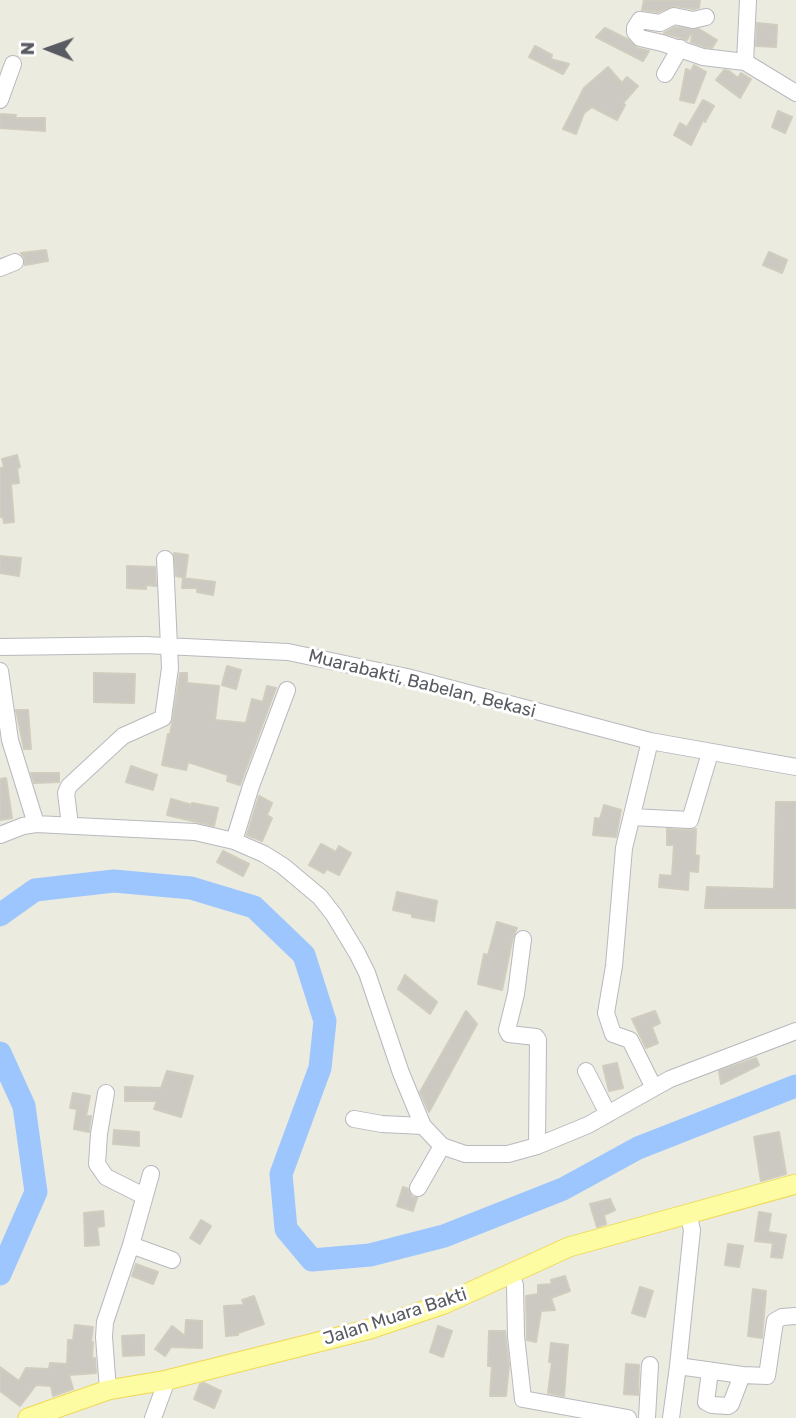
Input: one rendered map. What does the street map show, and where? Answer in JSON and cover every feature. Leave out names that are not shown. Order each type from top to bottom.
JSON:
[{"type":"main road","name":"Jalan Muara Bakti","points":[[28,1418],[108,1390],[167,1380],[370,1329],[444,1304],[569,1247],[796,1184]]},
{"type":"street","points":[[745,62],[748,0]]},
{"type":"street","points":[[706,17],[693,20],[674,16],[660,23],[640,20],[635,28],[636,36],[712,60],[745,62],[796,93]]},
{"type":"street","points":[[665,74],[680,48]]},
{"type":"street","points":[[0,100],[13,64]]},
{"type":"street","points":[[70,825],[66,793],[69,786],[123,736],[163,718],[170,668],[165,559]]},
{"type":"street","name":"Muarabakti, Babelan, Bekasi","points":[[0,647],[168,646],[277,652],[321,658],[407,677],[650,741],[796,767]]},
{"type":"street","points":[[0,671],[10,740],[36,824]]},
{"type":"street","points":[[234,841],[251,786],[287,690]]},
{"type":"street","points":[[650,741],[624,848],[614,966],[606,1013],[613,1034],[632,1042],[654,1088]]},
{"type":"street","points":[[632,817],[690,820],[710,753]]},
{"type":"street","points":[[0,835],[36,824],[168,829],[217,835],[264,854],[283,866],[320,897],[334,915],[368,973],[401,1073],[424,1126],[442,1146],[465,1154],[508,1154],[537,1146],[608,1114],[678,1075],[796,1031]]},
{"type":"street","points":[[523,939],[516,994],[507,1030],[509,1034],[536,1037],[538,1040],[537,1146]]},
{"type":"street","points":[[586,1071],[608,1114]]},
{"type":"street","points":[[106,1093],[97,1164],[106,1177],[144,1196]]},
{"type":"street","points":[[354,1119],[382,1124],[424,1126]]},
{"type":"street","points":[[418,1188],[442,1146]]},
{"type":"street","points":[[108,1390],[103,1331],[151,1174]]},
{"type":"street","points":[[671,1418],[692,1230],[688,1213]]},
{"type":"street","points":[[131,1244],[172,1260]]},
{"type":"street","points":[[510,1274],[515,1285],[516,1336],[523,1399],[628,1418]]},
{"type":"street","points":[[678,1366],[767,1376],[775,1321],[782,1317],[796,1316]]},
{"type":"street","points":[[647,1418],[650,1365]]},
{"type":"street","points":[[710,1371],[706,1402],[712,1405],[731,1404],[742,1375]]},
{"type":"street","points":[[153,1418],[167,1380]]},
{"type":"building","points":[[644,0],[700,0],[699,8],[675,6],[658,12],[642,10]]},
{"type":"building","points":[[757,23],[777,25],[776,47],[756,46]]},
{"type":"building","points":[[675,27],[699,29],[717,40],[712,48],[691,42],[690,34],[687,40],[664,33]]},
{"type":"building","points":[[605,28],[627,39],[637,48],[649,51],[643,61],[596,37]]},
{"type":"building","points":[[535,46],[552,55],[551,59],[569,64],[563,74],[529,57]]},
{"type":"building","points":[[694,65],[706,72],[694,103],[680,100],[686,69],[691,71]]},
{"type":"building","points":[[608,67],[622,83],[627,77],[638,86],[623,103],[625,105],[617,120],[592,107],[584,113],[576,134],[563,129],[584,88]]},
{"type":"building","points":[[724,70],[738,78],[741,73],[751,79],[740,98],[716,80]]},
{"type":"building","points":[[703,100],[714,106],[705,122],[703,120],[691,145],[674,135],[680,123],[687,127]]},
{"type":"building","points":[[778,111],[792,117],[785,133],[772,127]]},
{"type":"building","points":[[0,114],[16,115],[15,118],[45,118],[45,131],[0,128]]},
{"type":"building","points":[[46,250],[48,261],[25,265],[21,253]]},
{"type":"building","points":[[769,252],[787,260],[782,273],[763,265]]},
{"type":"building","points":[[17,455],[20,467],[17,468],[19,483],[11,484],[14,522],[4,523],[3,517],[0,517],[0,468],[4,467],[2,459]]},
{"type":"building","points":[[174,553],[188,555],[185,578],[176,576]]},
{"type":"building","points":[[0,556],[21,558],[19,576],[0,573]]},
{"type":"building","points":[[127,566],[155,567],[156,586],[146,585],[146,589],[127,588]]},
{"type":"building","points":[[183,578],[215,582],[213,595],[197,592],[197,588],[182,588]]},
{"type":"building","points":[[227,666],[241,670],[236,689],[222,685]]},
{"type":"building","points":[[94,673],[135,674],[134,703],[94,702]]},
{"type":"building","points":[[180,673],[187,673],[187,683],[219,686],[215,720],[246,723],[252,699],[263,702],[267,686],[276,688],[240,785],[227,781],[228,775],[188,762],[186,770],[162,765]]},
{"type":"building","points":[[16,710],[28,710],[31,749],[24,749]]},
{"type":"building","points":[[131,766],[157,775],[153,790],[126,782]]},
{"type":"building","points":[[31,773],[59,773],[59,782],[34,783]]},
{"type":"building","points":[[6,778],[12,818],[0,820],[0,779]]},
{"type":"building","points":[[259,796],[272,803],[267,815],[272,818],[262,841],[247,835]]},
{"type":"building","points":[[171,799],[218,808],[214,826],[167,815]]},
{"type":"building","points":[[776,802],[796,802],[796,908],[705,908],[707,887],[774,889]]},
{"type":"building","points":[[604,805],[621,810],[616,837],[593,835],[595,818],[600,819]]},
{"type":"building","points":[[667,829],[696,829],[695,855],[699,856],[698,872],[689,871],[688,890],[659,887],[660,875],[672,876],[674,845],[667,845]]},
{"type":"building","points":[[321,844],[336,852],[339,846],[351,853],[339,875],[327,869],[324,873],[309,865]]},
{"type":"building","points":[[223,851],[249,864],[243,876],[217,862]]},
{"type":"building","points":[[397,892],[437,901],[434,921],[393,910]]},
{"type":"building","points":[[497,922],[517,928],[502,990],[478,984],[484,954],[488,955]]},
{"type":"building","points":[[405,975],[437,1002],[430,1014],[398,989]]},
{"type":"building","points":[[466,1011],[477,1024],[429,1112],[420,1092]]},
{"type":"building","points":[[655,1011],[660,1023],[652,1027],[658,1043],[646,1048],[632,1019]]},
{"type":"building","points":[[756,1058],[759,1065],[721,1084],[719,1071]]},
{"type":"building","points":[[617,1063],[623,1088],[609,1091],[603,1066]]},
{"type":"building","points":[[167,1071],[193,1076],[181,1117],[154,1109],[157,1101],[125,1101],[125,1087],[161,1088]]},
{"type":"building","points":[[73,1093],[90,1096],[86,1116],[91,1116],[89,1132],[74,1129],[77,1109],[70,1108]]},
{"type":"building","points":[[114,1130],[139,1132],[139,1146],[113,1144]]},
{"type":"building","points":[[779,1132],[786,1174],[761,1181],[754,1137]]},
{"type":"building","points":[[403,1187],[408,1189],[412,1197],[417,1198],[413,1211],[397,1206]]},
{"type":"building","points":[[610,1199],[615,1210],[604,1215],[606,1224],[597,1227],[590,1204]]},
{"type":"building","points":[[103,1211],[104,1226],[97,1227],[99,1245],[85,1246],[84,1213]]},
{"type":"building","points":[[759,1212],[771,1214],[768,1232],[786,1235],[782,1258],[771,1257],[773,1243],[755,1241]]},
{"type":"building","points":[[201,1220],[211,1226],[200,1244],[190,1238]]},
{"type":"building","points":[[728,1244],[743,1246],[739,1267],[725,1265]]},
{"type":"building","points":[[136,1264],[158,1272],[153,1284],[132,1276]]},
{"type":"building","points":[[565,1276],[570,1291],[551,1298],[555,1310],[541,1311],[536,1342],[527,1340],[526,1296],[538,1294],[538,1285],[552,1284],[551,1280]]},
{"type":"building","points":[[640,1287],[653,1291],[645,1317],[632,1313]]},
{"type":"building","points":[[753,1289],[766,1291],[762,1338],[748,1336]]},
{"type":"building","points":[[254,1296],[264,1324],[238,1335],[226,1336],[224,1306],[244,1305],[242,1300]]},
{"type":"building","points":[[186,1320],[202,1321],[202,1348],[171,1347],[165,1356],[155,1349],[172,1326],[185,1336]]},
{"type":"building","points":[[75,1325],[93,1327],[92,1358],[95,1358],[96,1373],[69,1375],[73,1389],[53,1396],[51,1386],[36,1385],[20,1406],[0,1391],[0,1367],[19,1381],[26,1368],[49,1369],[50,1363],[67,1364],[68,1340],[73,1340]]},
{"type":"building","points":[[438,1326],[452,1331],[443,1357],[430,1352]]},
{"type":"building","points":[[489,1331],[505,1331],[509,1365],[506,1396],[490,1396],[492,1366],[488,1366]]},
{"type":"building","points":[[144,1335],[144,1355],[123,1356],[122,1336]]},
{"type":"building","points":[[551,1343],[568,1345],[564,1396],[548,1393],[552,1362],[549,1362]]},
{"type":"building","points":[[626,1364],[639,1365],[638,1395],[624,1394]]},
{"type":"building","points":[[204,1383],[221,1391],[214,1408],[194,1399],[200,1384]]},
{"type":"waterway","points":[[0,915],[35,890],[114,881],[191,888],[254,907],[304,955],[325,1021],[320,1068],[281,1174],[286,1229],[312,1260],[370,1255],[444,1236],[563,1189],[638,1148],[796,1086]]},
{"type":"waterway","points":[[0,1053],[24,1106],[36,1192],[0,1274]]}]
